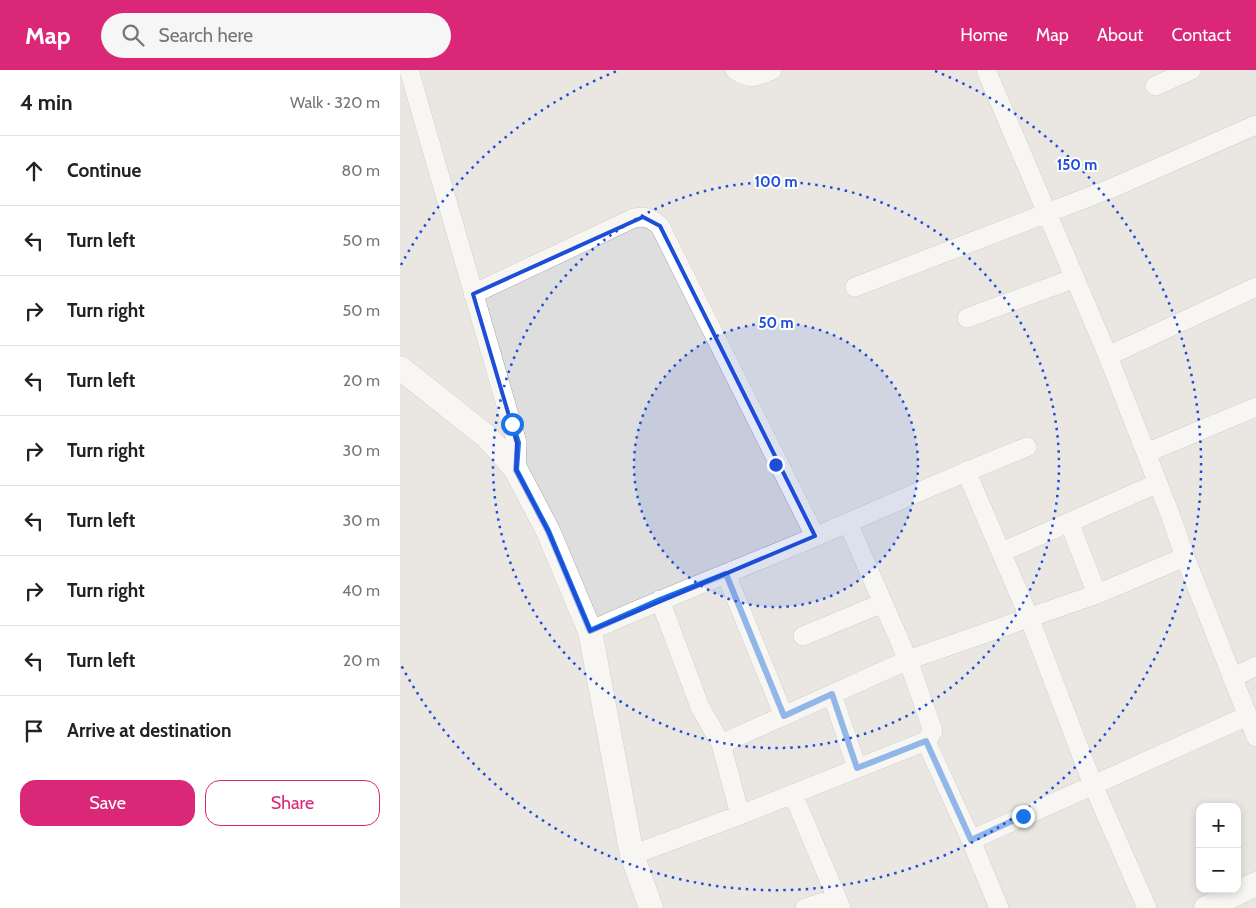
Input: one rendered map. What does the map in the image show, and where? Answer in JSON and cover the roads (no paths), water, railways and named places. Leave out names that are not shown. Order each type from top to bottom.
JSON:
[{"type":"street","points":[[409,70],[518,443],[516,470]]},
{"type":"street","points":[[735,70],[745,77],[758,76],[772,70]]},
{"type":"street","points":[[986,70],[1108,356],[1256,737]]},
{"type":"street","points":[[1155,86],[1191,70]]},
{"type":"street","points":[[855,287],[1112,188],[1256,125]]},
{"type":"street","points":[[473,294],[634,218],[643,216],[652,219],[660,226],[815,536]]},
{"type":"street","points":[[968,318],[1075,278]]},
{"type":"street","points":[[1108,356],[1256,287]]},
{"type":"street","points":[[400,368],[486,436],[516,470],[548,531],[590,631],[632,855],[651,908]]},
{"type":"street","points":[[1146,453],[1256,407]]},
{"type":"street","points":[[590,631],[660,600],[848,523],[966,471],[1026,448]]},
{"type":"street","points":[[966,471],[1029,617],[1093,785],[1147,908]]},
{"type":"street","points":[[1002,552],[1158,483]]},
{"type":"street","points":[[1069,522],[1097,594]]},
{"type":"street","points":[[632,855],[740,815],[926,741],[933,730],[908,660],[848,523]]},
{"type":"street","points":[[721,744],[908,660],[1097,594],[1185,558]]},
{"type":"street","points":[[726,574],[784,716]]},
{"type":"street","points":[[660,600],[700,708],[721,744],[740,815]]},
{"type":"street","points":[[803,636],[883,603]]},
{"type":"street","points":[[1232,678],[1256,666]]},
{"type":"street","points":[[832,694],[857,768]]},
{"type":"street","points":[[971,840],[1247,716]]},
{"type":"street","points":[[926,741],[971,840],[999,908]]},
{"type":"street","points":[[793,794],[839,903],[805,908]]},
{"type":"street","points":[[1206,908],[1256,884]]}]
